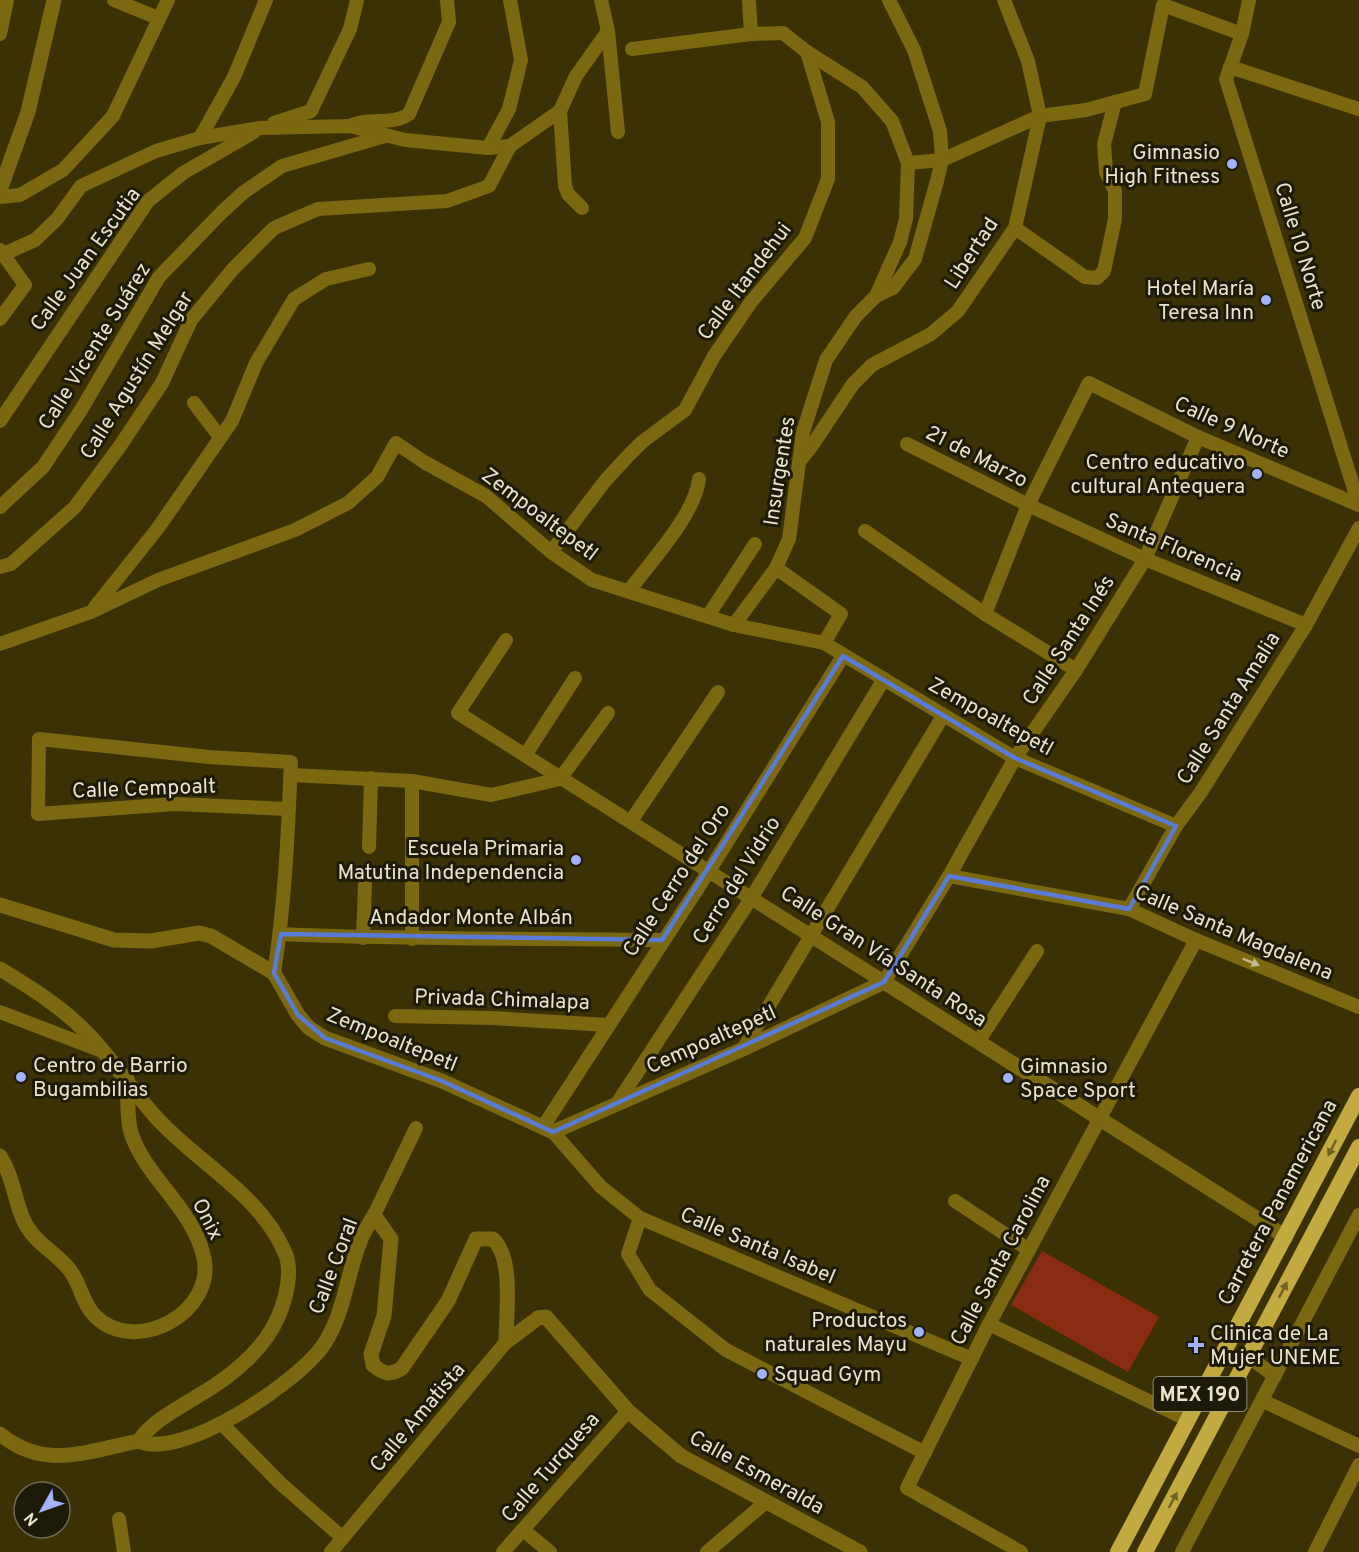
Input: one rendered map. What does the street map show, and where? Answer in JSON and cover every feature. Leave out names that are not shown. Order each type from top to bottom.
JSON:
[{"type":"highway","name":"Carretera Panamericana","points":[[1119,1551],[1186,1419],[1286,1237],[1359,1096]]},
{"type":"highway","name":"MEX 190","points":[[1145,1552],[1359,1147]]},
{"type":"street","points":[[0,34],[8,0]]},
{"type":"street","points":[[0,190],[28,112],[54,0]]},
{"type":"street","points":[[114,0],[158,18]]},
{"type":"street","points":[[0,197],[20,195],[63,170],[113,116],[168,0]]},
{"type":"street","points":[[200,138],[234,77],[266,0]]},
{"type":"street","points":[[260,128],[311,111],[351,29],[357,0]]},
{"type":"street","points":[[350,126],[362,121],[401,120],[409,114],[449,22],[447,0]]},
{"type":"street","points":[[488,148],[509,109],[521,60],[510,0]]},
{"type":"street","points":[[601,0],[608,31],[618,132]]},
{"type":"street","points":[[749,0],[751,34]]},
{"type":"street","name":"Insurgentes","points":[[734,625],[776,568],[789,539],[802,432],[826,360],[856,316],[876,296],[892,288],[915,259],[942,160],[940,131],[924,80],[914,50],[889,0]]},
{"type":"street","name":"Libertad","points":[[799,462],[853,384],[872,365],[931,334],[958,312],[994,263],[1015,228],[1040,116],[1028,61],[1004,0]]},
{"type":"street","name":"Calle 10 Norte","points":[[1250,0],[1242,34],[1226,79],[1359,505]]},
{"type":"street","points":[[908,163],[942,160],[1040,116],[1086,110],[1145,94],[1163,5],[1242,34]]},
{"type":"street","points":[[582,208],[568,194],[566,186],[560,111],[576,76],[608,31]]},
{"type":"street","points":[[632,49],[751,34],[783,33],[807,52],[862,87],[892,121],[908,163],[906,219],[900,242],[876,296]]},
{"type":"street","name":"Calle Itandehui","points":[[551,552],[605,481],[642,442],[685,410],[714,356],[751,302],[805,237],[828,179],[828,122],[807,52]]},
{"type":"street","points":[[1230,67],[1359,109]]},
{"type":"street","points":[[1015,228],[1085,277],[1096,278],[1104,271],[1115,219],[1115,191],[1106,172],[1104,144],[1115,102]]},
{"type":"street","points":[[0,319],[25,285],[2,252],[35,240],[57,219],[81,186],[156,151],[200,138],[260,128],[350,126],[405,140],[488,148],[510,147],[560,111]]},
{"type":"street","name":"Calle Juan Escutia","points":[[0,421],[148,201],[183,173],[260,128]]},
{"type":"street","name":"Calle Vicente Suárez","points":[[0,507],[43,467],[81,410],[159,277],[222,212],[244,192],[282,166],[387,135]]},
{"type":"street","name":"Calle Agustín Melgar","points":[[0,567],[11,564],[75,507],[120,446],[162,383],[191,320],[233,269],[274,228],[318,209],[447,201],[489,186],[510,147]]},
{"type":"street","points":[[63,170],[81,186]]},
{"type":"street","points":[[91,612],[158,528],[232,421],[256,363],[294,299],[326,279],[369,269]]},
{"type":"street","name":"Calle 9 Norte","points":[[1028,505],[1089,383],[1198,437],[1359,505]]},
{"type":"street","points":[[194,403],[220,437]]},
{"type":"street","name":"Calle Santa Inés","points":[[884,982],[949,876],[1015,758],[1076,670],[1145,559],[1198,437]]},
{"type":"street","name":"Zempoaltepetl","points":[[0,644],[91,612],[130,591],[295,530],[348,503],[377,477],[396,443],[423,462],[486,496],[551,552],[592,580],[734,625],[824,643],[1015,758],[1176,826]]},
{"type":"street","name":"21 de Marzo","points":[[907,444],[1028,505]]},
{"type":"street","points":[[629,591],[682,519],[698,491],[699,479]]},
{"type":"street","points":[[985,614],[1028,505]]},
{"type":"street","name":"Santa Florencia","points":[[1028,505],[1145,559],[1306,625]]},
{"type":"street","name":"Calle Santa Amalia","points":[[1129,909],[1176,826],[1201,792],[1306,625],[1359,528]]},
{"type":"street","points":[[865,531],[985,614],[1076,670]]},
{"type":"street","points":[[708,616],[755,544]]},
{"type":"street","points":[[776,568],[841,614],[824,643]]},
{"type":"street","name":"Calle Gran Vía Santa Rosa","points":[[506,640],[458,713],[526,754],[560,779],[811,934],[1286,1237]]},
{"type":"street","name":"Calle Cerro del Oro","points":[[548,1129],[607,1025],[709,871],[843,656]]},
{"type":"street","points":[[526,754],[575,678]]},
{"type":"street","name":"Cerro del Vidrio","points":[[618,1102],[752,897],[884,679]]},
{"type":"street","points":[[631,821],[718,692]]},
{"type":"street","points":[[274,973],[280,934],[291,768],[412,781],[491,795],[560,779],[608,712]]},
{"type":"street","points":[[743,1049],[943,716]]},
{"type":"street","name":"Calle Cempoalt","points":[[289,809],[175,804],[38,814],[39,739],[291,768]]},
{"type":"street","points":[[369,847],[371,778]]},
{"type":"street","points":[[412,781],[412,939]]},
{"type":"street","name":"Calle Santa Magdalena","points":[[949,876],[1129,909],[1196,940],[1359,1007]]},
{"type":"street","points":[[363,938],[364,885]]},
{"type":"street","name":"Zempoaltepetl","points":[[0,905],[114,940],[151,941],[199,933],[234,947],[274,973],[298,1015],[309,1028],[325,1038],[442,1082],[548,1129]]},
{"type":"street","name":"Andador Monte Albán","points":[[280,934],[412,939],[484,937],[662,940]]},
{"type":"street","name":"Calle Santa Carolina","points":[[1021,1552],[907,1488],[989,1324],[1196,940]]},
{"type":"street","points":[[978,1041],[1036,951]]},
{"type":"street","points":[[0,969],[44,996],[88,1034],[127,1079],[154,1116],[250,1202],[278,1239],[286,1255],[288,1281],[279,1316],[259,1347],[229,1377],[146,1430],[139,1441]]},
{"type":"street","name":"Cempoaltepetl","points":[[548,1129],[743,1049],[884,982]]},
{"type":"street","points":[[0,1012],[102,1051]]},
{"type":"street","name":"Privada Chimalapa","points":[[395,1016],[492,1018],[607,1025]]},
{"type":"street","name":"Onix","points":[[0,1156],[9,1169],[23,1220],[34,1238],[70,1270],[82,1296],[96,1317],[117,1328],[146,1331],[178,1319],[196,1301],[206,1276],[204,1255],[192,1224],[143,1155],[130,1130],[127,1079]]},
{"type":"street","points":[[374,1215],[416,1128]]},
{"type":"street","name":"Calle Santa Isabel","points":[[548,1129],[601,1187],[640,1218],[972,1359]]},
{"type":"street","points":[[955,1201],[1029,1250]]},
{"type":"street","name":"Calle Coral","points":[[0,1434],[16,1447],[40,1456],[68,1455],[139,1441],[150,1446],[172,1443],[222,1424],[278,1389],[322,1347],[340,1312],[361,1239],[374,1215],[391,1239],[384,1316],[371,1354],[373,1365],[384,1374],[394,1373],[402,1368],[448,1301],[476,1239],[493,1239],[501,1246],[506,1261],[506,1342]]},
{"type":"street","points":[[640,1218],[628,1254],[650,1290],[726,1350],[925,1453]]},
{"type":"street","points":[[1182,1552],[1358,1220]]},
{"type":"street","name":"Calle Amatista","points":[[331,1552],[506,1342],[542,1316]]},
{"type":"street","name":"Calle Esmeralda","points":[[542,1316],[552,1321],[628,1411],[681,1456],[860,1552]]},
{"type":"street","points":[[989,1324],[1186,1419]]},
{"type":"street","points":[[1249,1357],[1275,1376]]},
{"type":"street","points":[[1263,1401],[1359,1446]]},
{"type":"street","name":"Calle Turquesa","points":[[503,1552],[628,1411]]},
{"type":"street","points":[[222,1424],[281,1484],[343,1539]]},
{"type":"street","points":[[1315,1552],[1359,1465]]},
{"type":"street","points":[[707,1552],[766,1502]]},
{"type":"street","points":[[119,1519],[124,1552]]},
{"type":"street","points":[[523,1530],[550,1552]]},
{"type":"highlighted area","points":[[843,656],[1015,758],[1176,826],[1129,909],[949,876],[884,982],[553,1132],[442,1081],[325,1038],[298,1015],[274,973],[281,934],[662,940]]},
{"type":"shaded area","points":[[1042,1251],[1159,1317],[1128,1372],[1011,1305]]},
{"type":"place","name":"Gimnasio High Fitness","points":[[1232,164]]},
{"type":"place","name":"Hotel María Teresa Inn","points":[[1266,300]]},
{"type":"place","name":"Centro educativo cultural Antequera","points":[[1257,474]]},
{"type":"place","name":"Escuela Primaria Matutina Independencia","points":[[576,860]]},
{"type":"place","name":"Centro de Barrio Bugambilias","points":[[21,1077]]},
{"type":"place","name":"Gimnasio Space Sport","points":[[1008,1078]]},
{"type":"place","name":"Productos naturales Mayu","points":[[919,1332]]},
{"type":"place","name":"Clinica de La Mujer UNEME","points":[[1196,1345]]},
{"type":"place","name":"Squad Gym","points":[[762,1374]]}]
